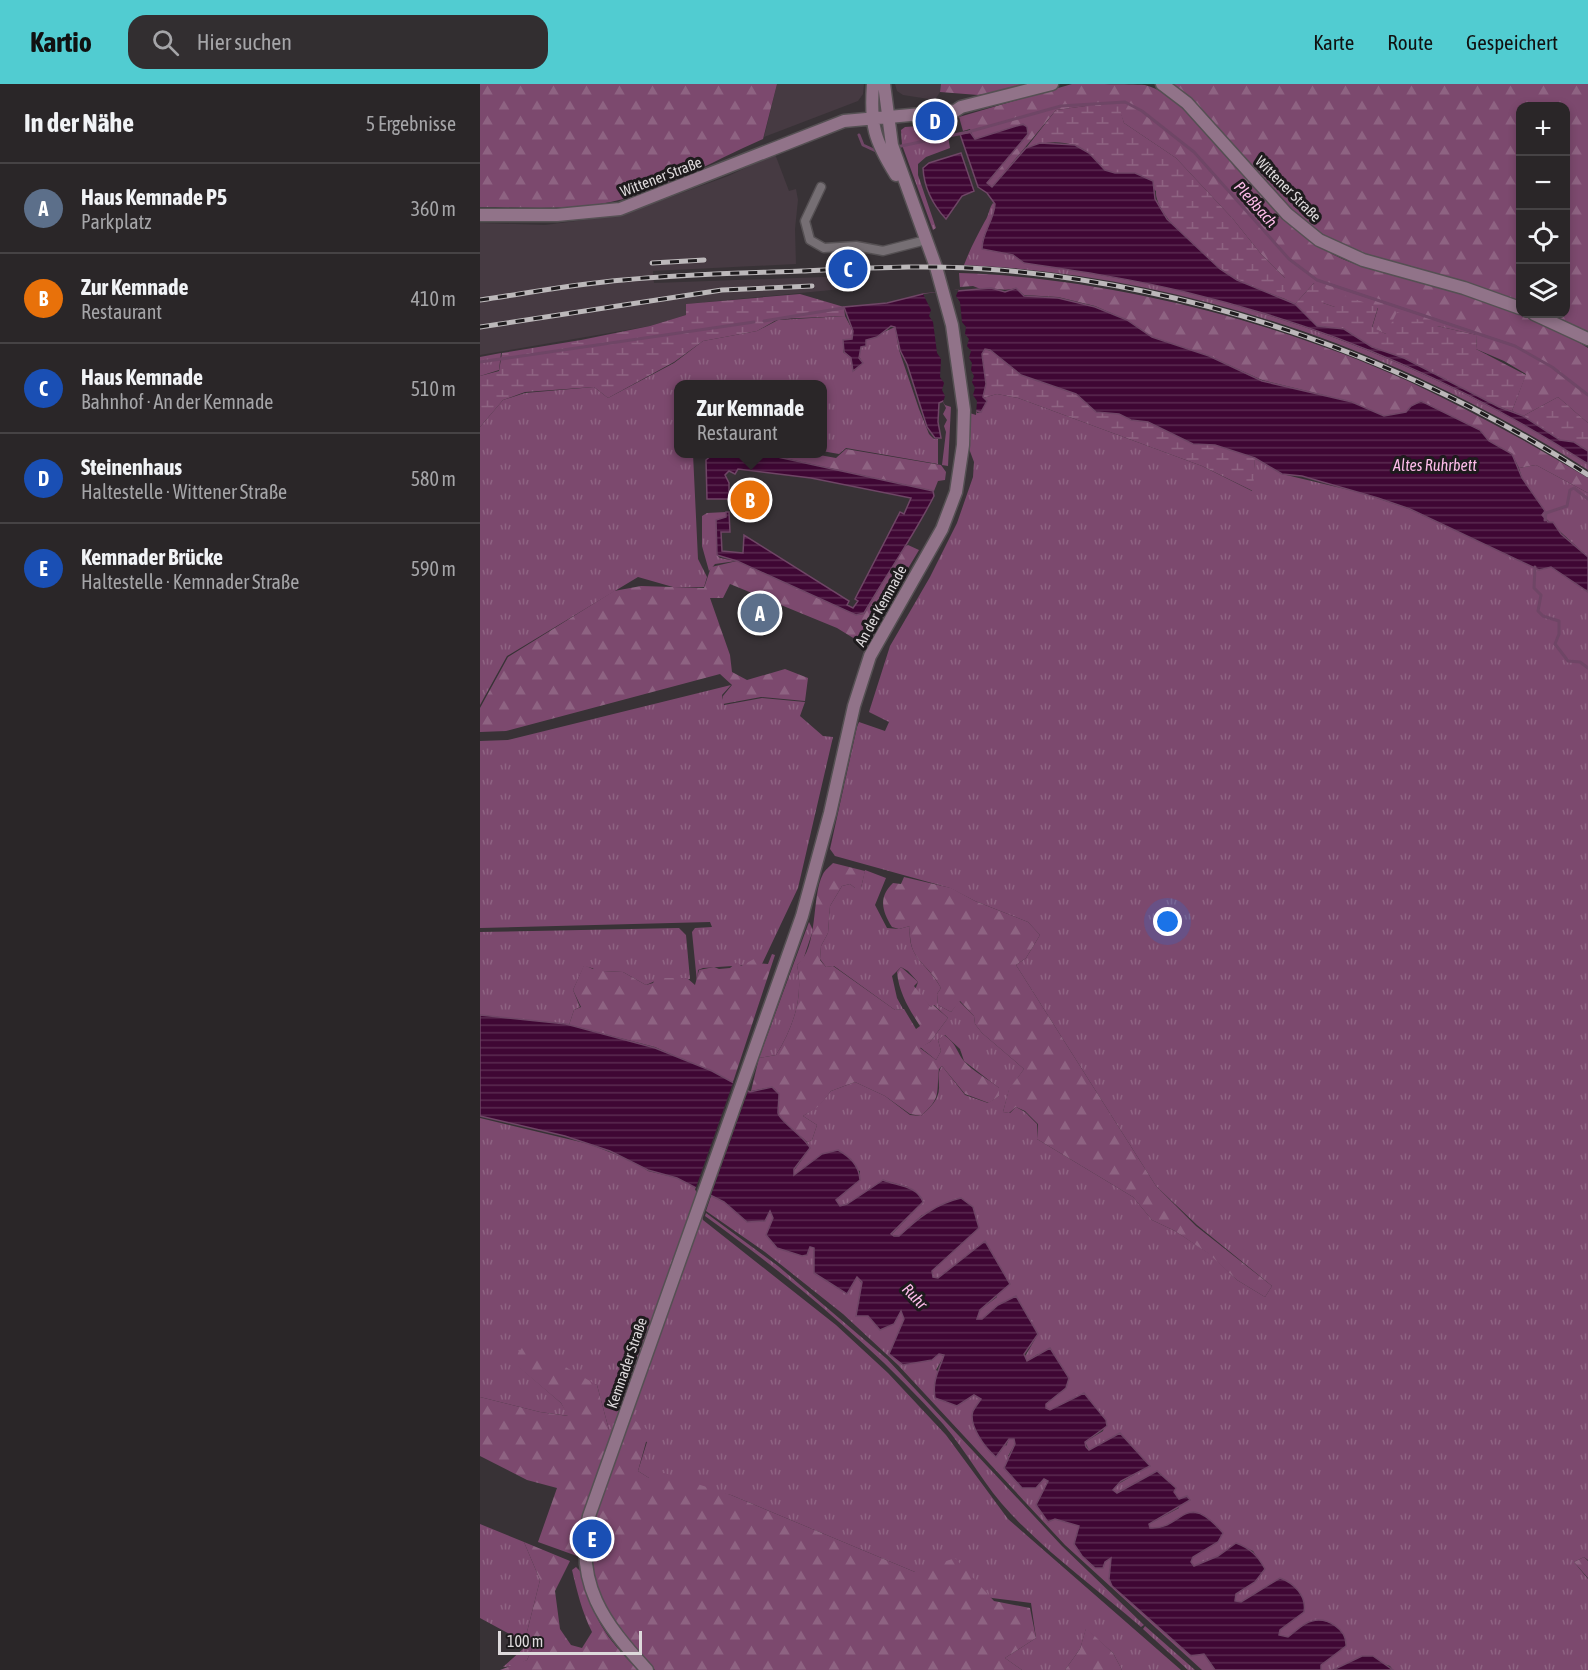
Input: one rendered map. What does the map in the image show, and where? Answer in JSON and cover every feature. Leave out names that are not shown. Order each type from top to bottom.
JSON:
[{"type":"main road","points":[[871,114],[873,84]]},
{"type":"main road","name":"An der Kemnade","points":[[752,1056],[815,874],[854,706],[867,665],[880,636],[942,529],[956,492],[963,445],[961,375],[943,291],[892,145],[884,84]]},
{"type":"main road","name":"Wittener Straße","points":[[480,215],[557,215],[620,208],[844,121],[888,112],[955,111],[960,107],[1052,84]]},
{"type":"main road","name":"Wittener Straße","points":[[1162,84],[1187,103],[1287,214],[1319,240],[1363,260],[1464,288],[1516,306]]},
{"type":"main road","name":"An der Kemnade","points":[[871,114],[873,131],[908,193]]},
{"type":"main road","points":[[1543,318],[1588,339]]},
{"type":"main road","name":"Kemnader Straße","points":[[647,1670],[614,1635],[595,1601],[589,1581],[586,1532],[605,1468],[752,1056]]},
{"type":"street","points":[[821,187],[806,213],[805,220],[810,240],[814,244],[824,248],[856,246],[883,250],[926,240]]},
{"type":"shaded area","points":[[777,84],[864,84],[863,94],[858,101],[764,137]]},
{"type":"shaded area","points":[[895,84],[941,84],[940,92],[935,100],[903,95],[897,91]]},
{"type":"shaded area","points":[[775,154],[789,191],[796,189],[798,200],[795,229],[796,264],[653,271],[654,283],[851,276],[852,288],[686,304],[686,315],[650,326],[480,355],[480,223],[545,225],[622,215],[728,176]]},
{"type":"green space","points":[[480,84],[777,84],[763,139],[663,186],[621,200],[570,207],[540,208],[480,207]]},
{"type":"green space","points":[[941,84],[1034,84],[1002,93],[978,95],[940,92]]},
{"type":"green space","points":[[1072,84],[1145,85],[1155,89],[1183,108],[1269,204],[1316,245],[1342,259],[1364,267],[1463,294],[1506,309],[1516,313],[1516,318],[1529,318],[1588,348],[1588,423],[1558,397],[1523,416],[1512,411],[1526,374],[1476,349],[1477,335],[1437,326],[1386,334],[1372,328],[1378,308],[1335,307],[1323,303],[1314,283],[1295,304],[1285,299],[1285,278],[1176,158],[1124,123],[1118,106],[1086,106],[1056,110],[992,187],[987,183],[1028,134],[974,139],[970,129],[963,131],[959,117]]},
{"type":"green space","points":[[1170,84],[1588,84],[1588,335],[1555,318],[1570,318],[1570,102],[1516,102],[1516,302],[1356,254],[1334,244],[1298,216]]},
{"type":"green space","points":[[1086,106],[1119,106],[1124,123],[1176,158],[1285,278],[1285,299],[1238,280],[1215,265],[1175,227],[1164,214],[1156,191],[1135,173],[1107,171],[1083,149],[1067,143],[1050,142],[1026,148],[1056,110]]},
{"type":"green space","points":[[946,124],[950,148],[926,157],[918,164],[918,175],[936,228],[933,230],[902,145],[901,130],[905,127]]},
{"type":"green space","points":[[993,203],[995,204],[993,216],[984,237],[982,249],[1013,255],[1024,263],[1125,279],[1185,292],[1291,322],[1394,361],[1493,408],[1588,464],[1588,470],[1517,428],[1443,389],[1367,356],[1289,327],[1209,303],[1128,284],[1046,272],[964,265]]},
{"type":"green space","points":[[959,273],[1014,276],[1130,293],[1188,306],[1303,339],[1408,381],[1500,427],[1588,478],[1588,493],[1536,465],[1519,468],[1512,454],[1489,441],[1480,430],[1411,406],[1406,412],[1384,416],[1352,402],[1262,380],[1209,356],[1152,337],[1127,320],[1095,306],[1058,297],[1024,295],[1016,288],[983,290],[973,286],[960,287]]},
{"type":"green space","points":[[1314,283],[1327,289],[1323,303],[1335,307],[1345,296],[1378,307],[1372,327],[1386,334],[1397,312],[1437,326],[1477,335],[1476,349],[1526,375],[1512,411],[1499,407],[1404,358],[1372,347],[1344,329],[1317,326],[1295,304]]},
{"type":"green space","points":[[959,289],[957,293],[977,413],[981,412],[987,401],[983,398],[997,394],[1018,398],[1202,466],[1252,491],[1255,458],[1282,474],[1362,493],[1409,509],[1539,569],[1551,567],[1588,592],[1588,1560],[1584,1557],[1574,1562],[1588,1579],[1588,1670],[1393,1670],[1390,1666],[1362,1656],[1333,1670],[1321,1670],[1321,1665],[1346,1646],[1310,1621],[1288,1637],[1279,1635],[1280,1630],[1304,1612],[1303,1601],[1295,1587],[1280,1578],[1241,1602],[1235,1601],[1236,1594],[1255,1582],[1265,1569],[1253,1551],[1236,1543],[1218,1556],[1194,1566],[1191,1562],[1193,1557],[1218,1542],[1150,1528],[1149,1524],[1179,1508],[1179,1499],[1157,1471],[1116,1493],[1113,1490],[1115,1486],[1149,1466],[1120,1433],[1089,1450],[1085,1442],[1103,1431],[1106,1420],[1084,1393],[1050,1410],[1046,1408],[1046,1404],[1066,1388],[1038,1354],[1027,1361],[1024,1358],[1038,1334],[1016,1297],[998,1305],[982,1319],[977,1319],[980,1310],[997,1297],[985,1242],[938,1278],[933,1277],[931,1271],[979,1228],[973,1207],[922,1215],[899,1236],[891,1235],[923,1202],[908,1187],[883,1180],[847,1205],[840,1206],[836,1200],[860,1180],[860,1171],[822,1154],[795,1175],[793,1172],[810,1148],[807,1142],[812,1140],[817,1125],[803,1116],[819,1105],[831,1091],[855,1082],[885,1096],[910,1115],[921,1116],[934,1103],[939,1091],[939,1073],[942,1066],[965,1095],[988,1103],[999,1096],[999,1088],[964,1061],[960,1049],[945,1035],[938,1040],[941,1051],[936,1060],[920,1047],[930,1042],[948,1018],[934,1005],[931,1007],[915,990],[918,982],[908,971],[901,967],[892,976],[897,998],[903,1009],[895,1010],[834,966],[826,967],[820,959],[821,946],[828,933],[830,906],[842,886],[850,884],[855,888],[861,888],[865,870],[886,878],[875,905],[887,928],[899,929],[910,926],[910,937],[915,954],[941,988],[937,994],[938,1005],[951,1012],[959,1001],[974,1016],[975,1024],[982,1033],[1024,1069],[1009,1090],[1003,1112],[1010,1113],[1016,1107],[1025,1112],[1037,1124],[1037,1139],[1133,1197],[1152,1220],[1175,1231],[1210,1254],[1237,1280],[1265,1297],[1272,1286],[1197,1225],[1156,1186],[1016,965],[1026,958],[1040,935],[1028,922],[975,901],[950,888],[835,856],[830,849],[857,727],[859,722],[885,731],[889,722],[869,712],[890,646],[930,577],[957,523],[973,477],[974,462],[968,446],[949,291]]},
{"type":"green space","points":[[931,293],[951,406],[948,466],[942,465],[946,432],[944,426],[947,420],[943,414],[946,408],[943,402],[926,295],[923,294]]},
{"type":"green space","points":[[800,294],[844,307],[845,316],[778,319],[757,331],[703,341],[674,362],[608,398],[594,387],[525,392],[503,400],[480,427],[480,376],[499,371],[502,353],[650,326],[686,315],[686,304]]},
{"type":"green space","points":[[845,316],[853,331],[852,339],[843,341],[843,352],[851,358],[854,371],[863,363],[859,351],[861,347],[866,346],[866,340],[895,327],[899,350],[919,409],[929,434],[934,439],[938,439],[938,464],[846,448],[839,454],[827,452],[827,380],[674,380],[674,458],[693,458],[698,559],[707,577],[704,587],[673,587],[638,577],[507,656],[480,705],[480,427],[503,400],[525,393],[594,387],[608,398],[674,363],[703,341],[757,331],[778,320]]},
{"type":"green space","points":[[984,349],[995,352],[1021,375],[1076,394],[1096,412],[1119,414],[1131,420],[1148,422],[1193,444],[1215,445],[1255,458],[1253,491],[1202,466],[1018,398],[997,394],[983,398],[986,384],[982,354]]},
{"type":"green space","points":[[501,353],[499,370],[480,376],[480,357]]},
{"type":"green space","points":[[1558,397],[1588,423],[1588,451],[1574,442],[1560,440],[1523,416]]},
{"type":"green space","points":[[846,449],[941,465],[946,472],[945,480],[938,481],[934,491],[784,458],[836,458]]},
{"type":"green space","points":[[1536,465],[1588,493],[1588,557],[1542,515],[1545,511],[1522,478],[1519,468]]},
{"type":"green space","points":[[726,512],[726,517],[716,520],[717,555],[720,558],[736,561],[715,564],[709,571],[702,546],[702,516],[707,513]]},
{"type":"green space","points":[[908,545],[919,550],[863,644],[837,628],[730,584],[723,598],[710,598],[730,655],[732,672],[747,680],[785,669],[808,678],[805,701],[761,697],[723,704],[723,696],[732,685],[720,674],[506,731],[480,732],[480,708],[508,657],[614,591],[641,586],[704,588],[711,567],[737,561],[856,615],[864,614],[904,547]]},
{"type":"green space","points":[[731,685],[722,695],[724,705],[762,698],[805,702],[800,716],[823,736],[833,737],[798,888],[762,964],[703,968],[698,970],[697,982],[692,932],[695,928],[712,927],[710,922],[480,928],[480,741],[508,740]]},
{"type":"green space","points":[[833,863],[865,871],[861,888],[855,888],[850,884],[842,886],[830,906],[828,933],[821,946],[820,960],[826,967],[833,966],[895,1010],[904,1009],[916,1029],[920,1026],[905,1000],[898,980],[897,972],[901,967],[918,982],[914,986],[931,1007],[933,1005],[948,1018],[930,1042],[920,1048],[936,1060],[941,1051],[938,1040],[944,1035],[948,1038],[968,1065],[999,1088],[999,1096],[989,1103],[965,1094],[942,1066],[939,1069],[935,1099],[921,1116],[910,1114],[885,1096],[855,1082],[831,1091],[819,1106],[803,1116],[817,1125],[812,1140],[807,1142],[781,1118],[778,1110],[778,1094],[772,1087],[751,1091],[759,1058],[776,1055],[796,1012],[799,989],[797,965],[809,947],[819,884],[824,873]]},
{"type":"green space","points":[[904,877],[951,888],[975,901],[1028,922],[1040,935],[1026,958],[1016,965],[1156,1186],[1196,1226],[1272,1286],[1265,1297],[1237,1280],[1209,1254],[1175,1231],[1152,1220],[1133,1197],[1037,1139],[1038,1124],[1025,1111],[1016,1107],[1009,1113],[1003,1112],[1009,1089],[1024,1069],[982,1033],[975,1024],[974,1016],[960,1001],[951,1012],[938,1005],[937,994],[941,988],[915,954],[910,938],[910,926],[899,929],[892,927],[884,910],[883,899],[888,888],[893,883],[901,884]]},
{"type":"green space","points":[[809,922],[813,930],[803,960],[797,965],[799,989],[792,1023],[776,1055],[759,1058]]},
{"type":"green space","points":[[679,928],[686,935],[690,979],[662,978],[646,985],[623,972],[603,971],[584,966],[573,990],[580,1007],[574,1010],[569,1025],[480,1015],[480,932]]},
{"type":"green space","points":[[772,954],[775,955],[733,1082],[655,1047],[569,1025],[574,1010],[581,1007],[573,990],[584,965],[593,969],[595,966],[600,966],[603,971],[623,972],[646,985],[653,983],[656,978],[687,978],[695,985],[699,970],[714,967],[730,968],[737,962],[741,966],[754,959],[757,963],[768,964]]},
{"type":"green space","points":[[480,1118],[589,1144],[635,1162],[648,1171],[677,1178],[695,1187],[703,1220],[836,1325],[888,1373],[946,1435],[1008,1519],[1181,1670],[1122,1670],[1113,1653],[1086,1629],[1080,1649],[1065,1670],[1022,1670],[1005,1658],[1036,1638],[1031,1603],[992,1598],[915,1572],[731,1495],[649,1478],[638,1471],[647,1442],[609,1430],[597,1385],[517,1365],[561,1403],[569,1416],[540,1412],[480,1397]]},
{"type":"green space","points":[[711,1196],[724,1202],[747,1222],[765,1221],[770,1210],[773,1218],[766,1235],[807,1255],[810,1247],[814,1248],[815,1266],[818,1272],[826,1281],[847,1294],[857,1277],[863,1287],[868,1312],[874,1323],[901,1310],[904,1319],[890,1354],[903,1364],[925,1361],[939,1354],[944,1356],[936,1370],[982,1399],[1006,1446],[1009,1439],[1014,1439],[1015,1444],[1008,1456],[1048,1481],[1036,1505],[1055,1519],[1079,1526],[1074,1544],[1105,1562],[1111,1557],[1109,1579],[1112,1586],[1191,1656],[1204,1654],[1215,1670],[1202,1670],[1065,1545],[898,1365],[843,1314],[765,1252],[706,1211]]},
{"type":"green space","points":[[706,1213],[778,1266],[887,1359],[1062,1546],[1144,1625],[1141,1627],[1058,1558],[1011,1514],[943,1424],[888,1367],[830,1314],[768,1263],[705,1216]]},
{"type":"green space","points":[[525,1344],[597,1385],[609,1430],[633,1419],[649,1431],[638,1471],[649,1478],[664,1473],[731,1495],[915,1572],[955,1558],[994,1601],[1030,1608],[1036,1638],[1005,1658],[1022,1670],[655,1670],[612,1621],[600,1595],[591,1561],[538,1542],[557,1488],[527,1480],[480,1456],[480,1397],[540,1412],[568,1416],[561,1403],[516,1365],[518,1353]]},
{"type":"green space","points":[[480,1524],[524,1542],[540,1580],[526,1636],[532,1649],[527,1660],[516,1666],[503,1667],[523,1649],[524,1642],[480,1618]]},
{"type":"green space","points":[[524,1542],[570,1561],[555,1591],[560,1629],[571,1645],[582,1648],[592,1632],[572,1570],[576,1567],[581,1572],[601,1626],[638,1670],[500,1670],[527,1660],[532,1649],[526,1636],[540,1580]]},
{"type":"green space","points":[[1584,1557],[1588,1561],[1588,1578],[1574,1562]]},
{"type":"green space","points":[[1145,1626],[1195,1670],[1188,1670],[1143,1629]]},
{"type":"green space","points":[[1086,1628],[1113,1653],[1122,1670],[1065,1670],[1080,1649]]},
{"type":"water","points":[[1023,124],[1027,127],[1028,134],[987,183],[992,187],[1026,148],[1040,143],[1075,145],[1089,153],[1105,170],[1115,173],[1135,173],[1153,181],[1155,199],[1167,219],[1220,269],[1237,280],[1295,304],[1317,326],[1344,329],[1372,347],[1404,358],[1499,407],[1523,416],[1560,440],[1574,442],[1588,451],[1588,464],[1493,408],[1444,383],[1342,340],[1291,322],[1185,292],[1125,279],[1024,263],[1013,255],[982,249],[995,204],[987,193],[978,187],[960,134],[970,132],[975,139]]},
{"type":"water","points":[[961,153],[974,191],[962,196],[946,219],[930,195],[923,168],[929,163]]},
{"type":"water","name":"Altes Ruhrbett","points":[[991,288],[1005,292],[1016,288],[1024,296],[1058,298],[1095,307],[1127,320],[1152,337],[1209,356],[1262,381],[1352,402],[1384,416],[1406,412],[1411,406],[1421,401],[1480,430],[1489,441],[1512,454],[1522,478],[1545,511],[1542,515],[1548,522],[1553,522],[1561,534],[1588,557],[1588,592],[1551,567],[1539,570],[1410,509],[1302,476],[1282,474],[1255,458],[1215,445],[1193,444],[1148,422],[1131,420],[1119,414],[1096,412],[1076,394],[1021,375],[990,350],[985,349],[982,354],[986,384],[983,397],[987,401],[981,412],[943,401],[939,403],[938,422],[941,438],[935,438],[927,427],[907,364],[900,350],[895,327],[891,326],[877,337],[866,340],[866,346],[861,347],[859,358],[863,363],[853,371],[851,358],[844,352],[843,340],[852,339],[853,331],[844,307],[887,303],[923,294]]},
{"type":"water","points":[[708,458],[782,458],[933,491],[934,496],[864,613],[856,615],[737,561],[717,555],[716,520],[726,517],[726,512],[729,512],[730,532],[721,532],[722,551],[743,553],[744,535],[849,601],[847,605],[853,608],[858,601],[855,599],[900,512],[904,514],[911,498],[811,478],[738,469],[735,474],[729,471],[725,475],[729,483],[729,499],[707,499],[706,460]]},
{"type":"water","name":"Ruhr","points":[[480,1015],[566,1024],[655,1048],[712,1071],[750,1092],[772,1087],[779,1094],[779,1116],[810,1148],[794,1169],[794,1175],[822,1154],[838,1150],[853,1162],[860,1180],[836,1200],[840,1206],[847,1204],[883,1180],[911,1189],[920,1196],[923,1202],[891,1234],[894,1236],[899,1236],[935,1208],[961,1198],[973,1207],[979,1228],[932,1271],[933,1277],[938,1278],[985,1241],[1010,1284],[980,1310],[977,1319],[982,1319],[998,1305],[1016,1296],[1038,1334],[1024,1354],[1027,1361],[1050,1348],[1069,1378],[1066,1388],[1046,1404],[1046,1408],[1050,1410],[1084,1393],[1106,1420],[1107,1426],[1085,1442],[1086,1447],[1089,1450],[1120,1433],[1150,1466],[1121,1481],[1113,1490],[1117,1493],[1157,1471],[1176,1488],[1174,1492],[1179,1499],[1187,1496],[1190,1500],[1149,1524],[1150,1528],[1161,1527],[1192,1512],[1210,1520],[1223,1533],[1218,1542],[1193,1557],[1191,1562],[1194,1566],[1218,1556],[1236,1543],[1245,1547],[1256,1556],[1265,1569],[1255,1582],[1236,1594],[1235,1601],[1241,1602],[1280,1578],[1290,1583],[1298,1591],[1303,1601],[1304,1612],[1280,1630],[1279,1635],[1288,1637],[1303,1625],[1318,1620],[1330,1623],[1340,1630],[1346,1646],[1321,1665],[1321,1670],[1215,1670],[1204,1654],[1191,1656],[1112,1586],[1109,1579],[1111,1558],[1105,1562],[1103,1568],[1095,1568],[1082,1556],[1074,1544],[1079,1526],[1055,1519],[1048,1522],[1036,1505],[1048,1481],[1044,1479],[1036,1488],[1022,1488],[1004,1468],[1015,1444],[1014,1439],[1009,1439],[996,1457],[987,1448],[978,1436],[972,1417],[981,1399],[974,1395],[957,1406],[935,1398],[935,1381],[944,1355],[939,1354],[932,1360],[903,1365],[889,1354],[904,1319],[901,1311],[894,1324],[880,1330],[868,1316],[856,1316],[862,1282],[857,1277],[847,1294],[814,1273],[814,1248],[810,1247],[807,1255],[802,1256],[777,1248],[766,1235],[773,1218],[770,1211],[765,1221],[747,1222],[724,1202],[677,1178],[648,1170],[610,1151],[565,1136],[480,1116]]},
{"type":"water","points":[[1362,1656],[1373,1656],[1393,1670],[1333,1670]]},
{"type":"pier","points":[[959,289],[956,296],[960,302],[962,322],[966,327],[965,334],[969,339],[967,346],[971,351],[969,358],[974,376],[972,382],[975,388],[973,395],[977,401],[976,415],[945,405],[943,402],[945,396],[942,390],[944,383],[940,377],[941,359],[937,353],[933,322],[929,316],[931,310],[923,294]]},
{"type":"pier","points":[[734,1080],[749,1088],[710,1198],[695,1190]]},
{"type":"waterway","name":"Pleßbach","points":[[901,146],[968,132],[1061,106],[1125,102],[1142,111],[1194,152],[1289,259],[1317,280],[1515,346],[1552,367],[1588,395]]},
{"type":"waterway","name":"Pleßbach","points":[[859,135],[863,145],[876,151]]},
{"type":"waterway","points":[[764,321],[843,308]]},
{"type":"waterway","points":[[480,362],[754,322]]},
{"type":"waterway","points":[[1545,520],[1546,513],[1567,506],[1570,490],[1574,488],[1588,499]]},
{"type":"waterway","points":[[1535,567],[1534,588],[1541,595],[1538,611],[1543,616],[1559,621],[1559,634],[1555,644],[1568,661],[1580,662],[1588,668]]},
{"type":"railway","points":[[652,263],[704,260]]},
{"type":"railway","points":[[480,300],[645,278],[875,268],[974,268],[1077,279],[1154,294],[1231,313],[1306,336],[1451,397],[1520,434],[1588,475]]},
{"type":"railway","points":[[480,327],[722,290],[812,286]]},
{"type":"place","name":"Steinenhaus","points":[[935,121]]},
{"type":"place","name":"Haus Kemnade","points":[[848,269]]},
{"type":"place","name":"Zur Kemnade","points":[[750,500]]},
{"type":"place","name":"Haus Kemnade P5","points":[[760,613]]},
{"type":"place","name":"Kemnader Brücke","points":[[592,1539]]}]
